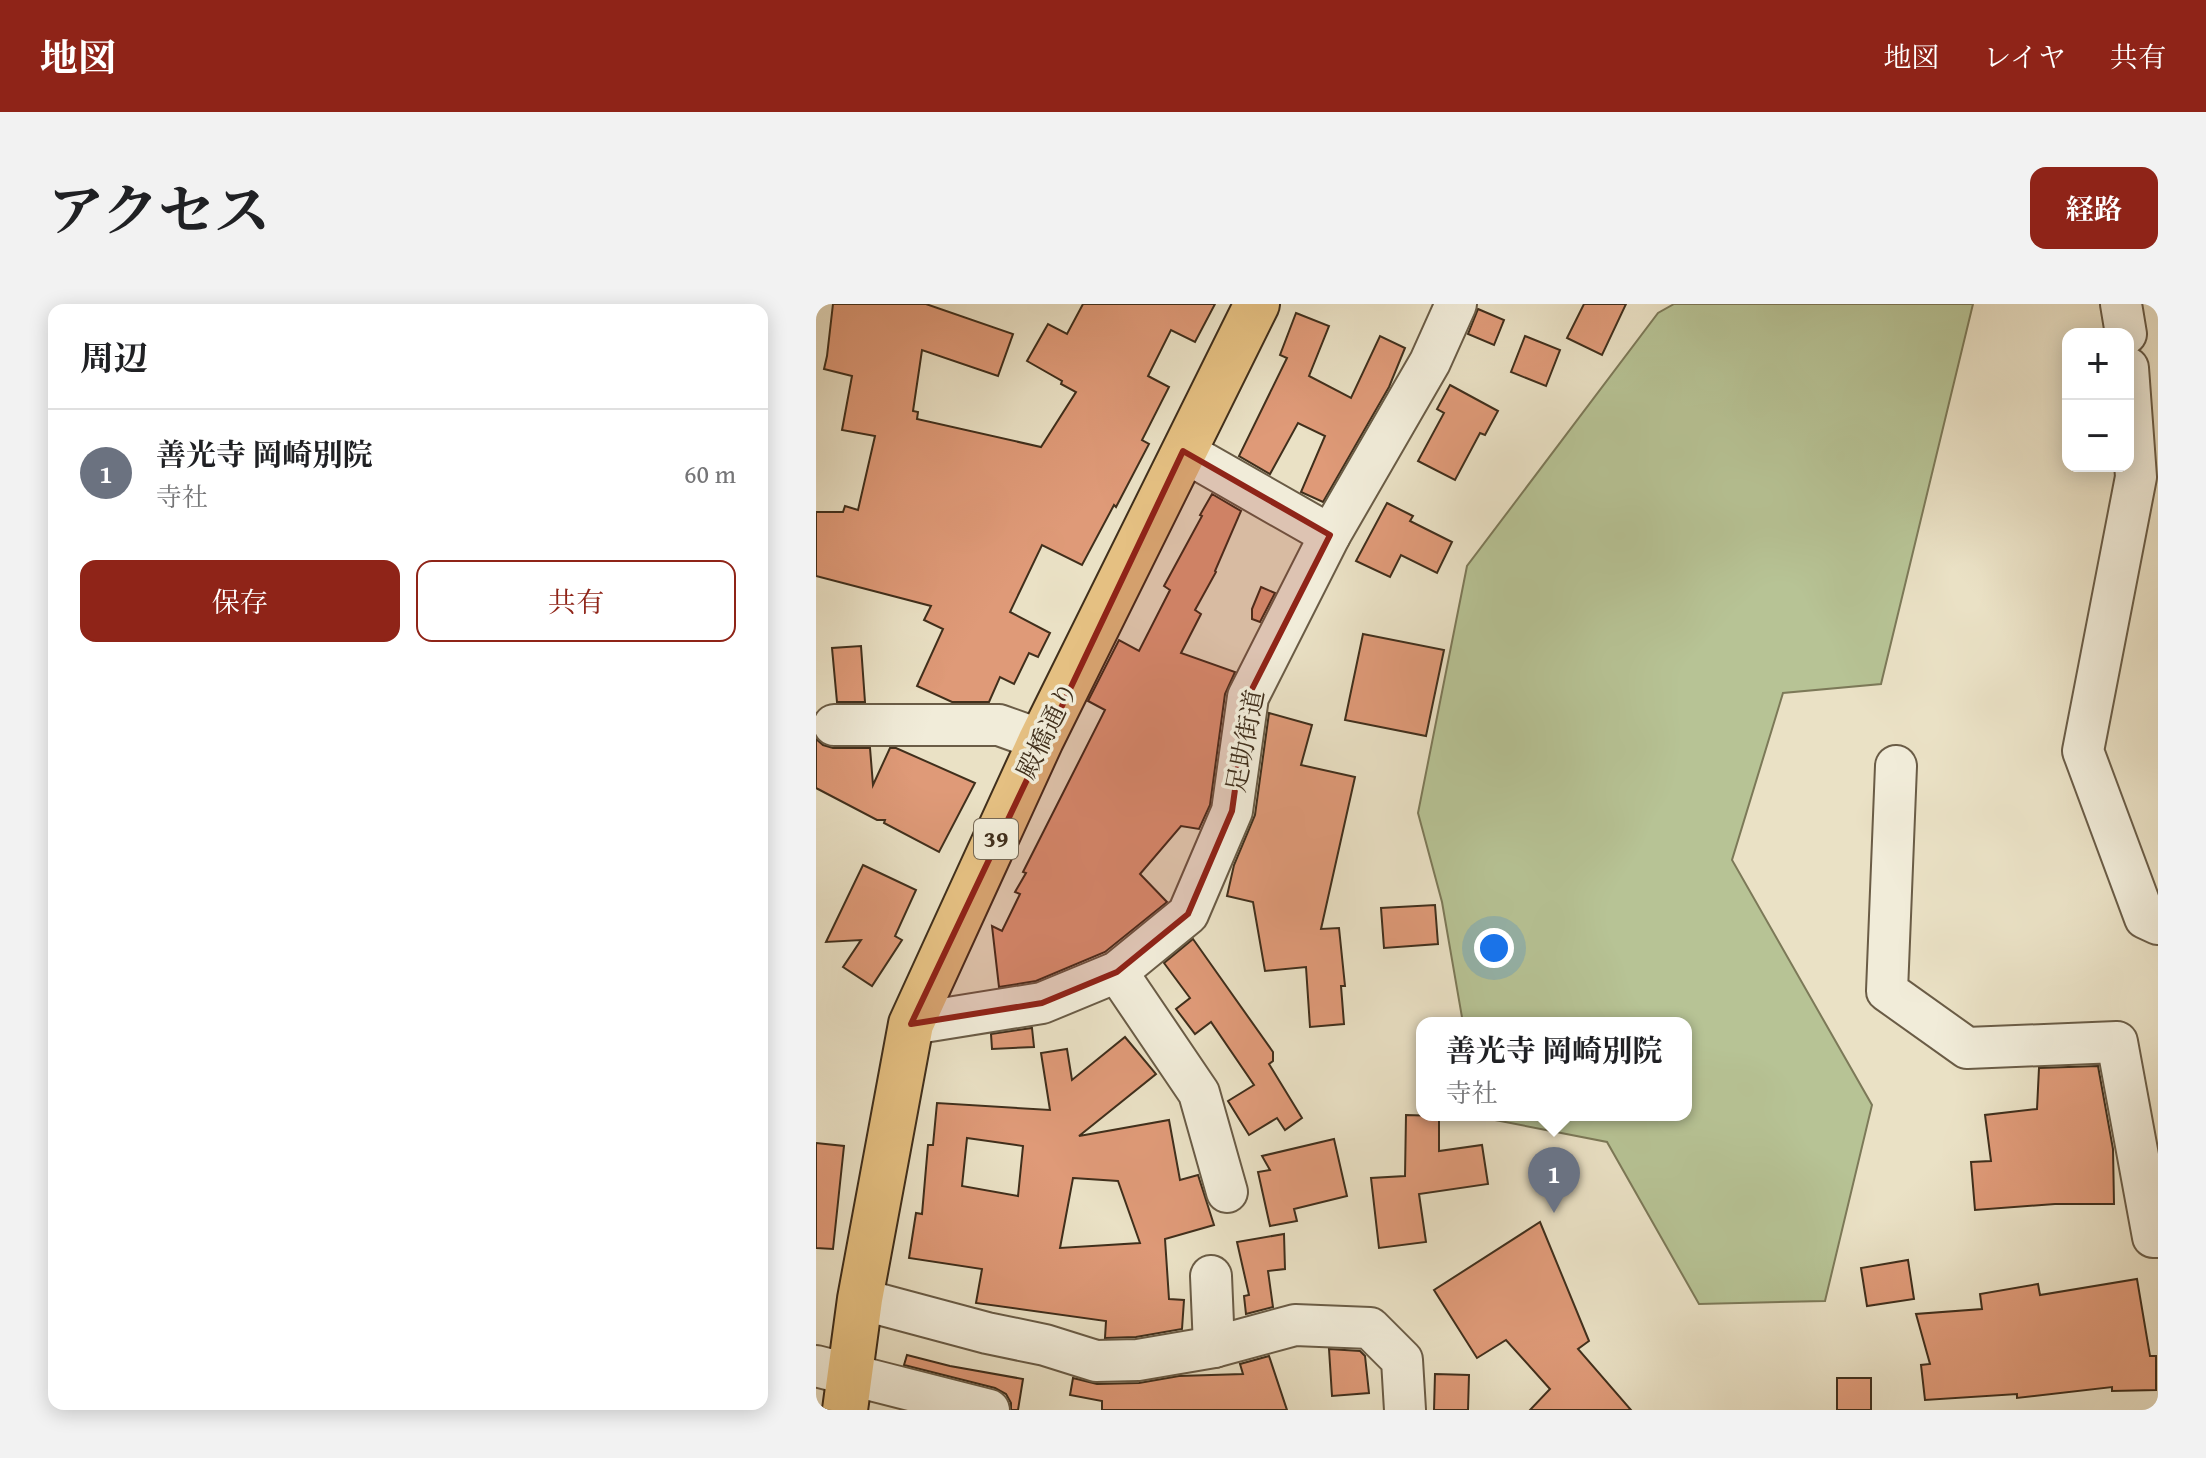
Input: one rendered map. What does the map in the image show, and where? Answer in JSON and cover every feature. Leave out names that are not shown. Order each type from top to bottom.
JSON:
[{"type":"main road","name":"殿橋通り","points":[[837,1383],[860,1299],[911,1024],[1041,740],[1257,304]]},
{"type":"street","name":"足助街道","points":[[911,1024],[1042,1003],[1117,972],[1188,914],[1232,811],[1248,697],[1330,535],[1430,362],[1456,304]]},
{"type":"street","points":[[2121,304],[2125,328]]},
{"type":"street","points":[[2130,400],[2136,477],[2083,751],[2145,918],[2158,924]]},
{"type":"street","points":[[1183,451],[1330,535]]},
{"type":"street","points":[[834,725],[999,725],[1041,740]]},
{"type":"street","points":[[1896,766],[1887,991],[1967,1048],[2117,1042],[2153,1237],[2158,1237]]},
{"type":"street","points":[[1117,972],[1199,1093],[1227,1192]]},
{"type":"street","points":[[1211,1276],[1214,1347]]},
{"type":"street","points":[[860,1299],[1045,1345],[1096,1361],[1138,1360],[1214,1347],[1295,1325],[1370,1328],[1402,1360],[1405,1410]]},
{"type":"street","points":[[837,1383],[989,1410]]},
{"type":"highlighted area","points":[[1183,451],[1330,535],[1248,697],[1232,811],[1188,914],[1117,972],[1042,1003],[911,1024]]},
{"type":"green space","points":[[1674,304],[1973,304],[1881,684],[1783,693],[1732,860],[1872,1105],[1825,1301],[1699,1304],[1607,1142],[1500,1121],[1692,1121],[1692,1017],[1462,1017],[1442,902],[1418,813],[1467,566],[1658,313]]},
{"type":"building","points":[[833,304],[926,304],[1013,334],[998,376],[922,350],[913,411],[918,412],[917,419],[1041,447],[1076,392],[1027,361],[1048,324],[1067,334],[1083,304],[1215,304],[1195,342],[1171,330],[1148,376],[1169,387],[1142,440],[1149,444],[1082,565],[1042,545],[1010,612],[1050,633],[1038,657],[1029,653],[1014,684],[1000,677],[989,702],[952,702],[917,686],[943,629],[924,620],[931,606],[816,576],[816,512],[843,512],[845,506],[858,510],[875,436],[842,430],[852,376],[824,369]]},
{"type":"building","points":[[1584,304],[1626,304],[1602,355],[1567,338]]},
{"type":"building","points":[[1478,309],[1504,320],[1494,345],[1468,334]]},
{"type":"building","points":[[1296,313],[1329,326],[1309,376],[1351,398],[1380,336],[1405,348],[1389,387],[1323,502],[1301,492],[1325,436],[1298,423],[1270,474],[1239,456],[1287,358],[1280,355]]},
{"type":"building","points":[[1525,336],[1560,350],[1546,386],[1511,372]]},
{"type":"building","points":[[1450,385],[1498,411],[1485,435],[1480,433],[1455,480],[1418,461],[1444,413],[1437,409]]},
{"type":"building","points":[[1212,494],[1241,511],[1216,572],[1195,610],[1201,614],[1181,653],[1235,672],[1225,694],[1210,805],[1199,829],[1181,826],[1140,874],[1167,902],[1105,952],[1036,981],[999,987],[992,926],[1002,931],[1020,894],[1015,892],[1026,873],[1023,872],[1105,710],[1088,701],[1119,640],[1139,651],[1170,590],[1164,586]]},
{"type":"building","points":[[1387,503],[1413,516],[1410,521],[1452,542],[1437,573],[1401,555],[1390,577],[1356,561]]},
{"type":"building","points":[[1261,587],[1275,593],[1260,622],[1252,619],[1252,609]]},
{"type":"building","points":[[1363,634],[1444,650],[1426,736],[1345,720]]},
{"type":"building","points":[[861,646],[865,702],[837,702],[832,648]]},
{"type":"building","points":[[1269,713],[1312,725],[1301,765],[1355,777],[1321,929],[1339,928],[1345,986],[1341,986],[1344,1024],[1310,1027],[1306,967],[1265,971],[1253,902],[1227,896],[1234,865],[1255,815]]},
{"type":"building","points":[[816,739],[833,748],[870,748],[873,785],[890,748],[975,783],[939,852],[884,823],[885,820],[877,820],[816,788]]},
{"type":"building","points":[[863,865],[916,890],[895,936],[902,940],[872,986],[843,967],[861,940],[826,942]]},
{"type":"building","points":[[1435,905],[1438,944],[1384,948],[1381,908]]},
{"type":"building","points":[[1193,939],[1273,1052],[1273,1061],[1269,1064],[1302,1118],[1285,1130],[1277,1118],[1249,1135],[1228,1101],[1254,1085],[1211,1022],[1195,1034],[1176,1009],[1190,998],[1164,963]]},
{"type":"building","points":[[1032,1028],[1034,1047],[992,1049],[991,1034]]},
{"type":"building","points":[[1125,1037],[1156,1074],[1079,1136],[1169,1120],[1180,1180],[1198,1175],[1214,1225],[1165,1239],[1169,1299],[1184,1300],[1182,1329],[1136,1337],[1105,1338],[1106,1321],[976,1303],[982,1269],[909,1258],[916,1213],[922,1214],[928,1145],[933,1145],[937,1103],[1050,1110],[1041,1053],[1067,1049],[1072,1080]],"holes":[[[967,1138],[1023,1146],[1018,1196],[962,1186]],[[1073,1178],[1118,1181],[1140,1243],[1060,1248]]]},
{"type":"building","points":[[2098,1066],[2113,1149],[2114,1204],[2055,1204],[1975,1210],[1971,1162],[1991,1161],[1985,1115],[2037,1109],[2039,1068]]},
{"type":"building","points":[[1406,1115],[1416,1115],[1416,1121],[1439,1121],[1439,1151],[1482,1145],[1488,1184],[1419,1194],[1426,1242],[1379,1248],[1371,1178],[1405,1176]]},
{"type":"building","points":[[1334,1139],[1347,1196],[1294,1209],[1297,1221],[1270,1226],[1258,1172],[1270,1170],[1262,1156]]},
{"type":"building","points":[[816,1143],[844,1146],[833,1249],[816,1248]]},
{"type":"building","points":[[1540,1222],[1589,1341],[1578,1349],[1631,1410],[1530,1410],[1550,1389],[1506,1340],[1477,1358],[1434,1290]]},
{"type":"building","points":[[1284,1234],[1285,1269],[1268,1271],[1273,1307],[1246,1314],[1244,1296],[1249,1295],[1237,1242]]},
{"type":"building","points":[[1908,1260],[1914,1299],[1867,1306],[1861,1268]]},
{"type":"building","points":[[2137,1279],[2150,1356],[2156,1356],[2156,1390],[2112,1391],[2112,1387],[2017,1398],[2017,1394],[1925,1400],[1921,1365],[1930,1364],[1916,1314],[1982,1309],[1980,1294],[2038,1284],[2040,1295]]},
{"type":"building","points":[[1329,1349],[1360,1351],[1365,1356],[1369,1393],[1332,1396]]},
{"type":"building","points":[[907,1355],[1023,1379],[1018,1410],[1011,1410],[1006,1394],[995,1388],[904,1365]]},
{"type":"building","points":[[1269,1356],[1287,1410],[1102,1410],[1102,1401],[1070,1395],[1073,1378],[1097,1384],[1243,1374],[1240,1364]]},
{"type":"building","points":[[1435,1374],[1469,1375],[1468,1410],[1434,1410]]},
{"type":"building","points":[[1837,1378],[1871,1378],[1871,1410],[1837,1410]]},
{"type":"place","name":"善光寺 岡崎別院","points":[[1554,1213]]}]
